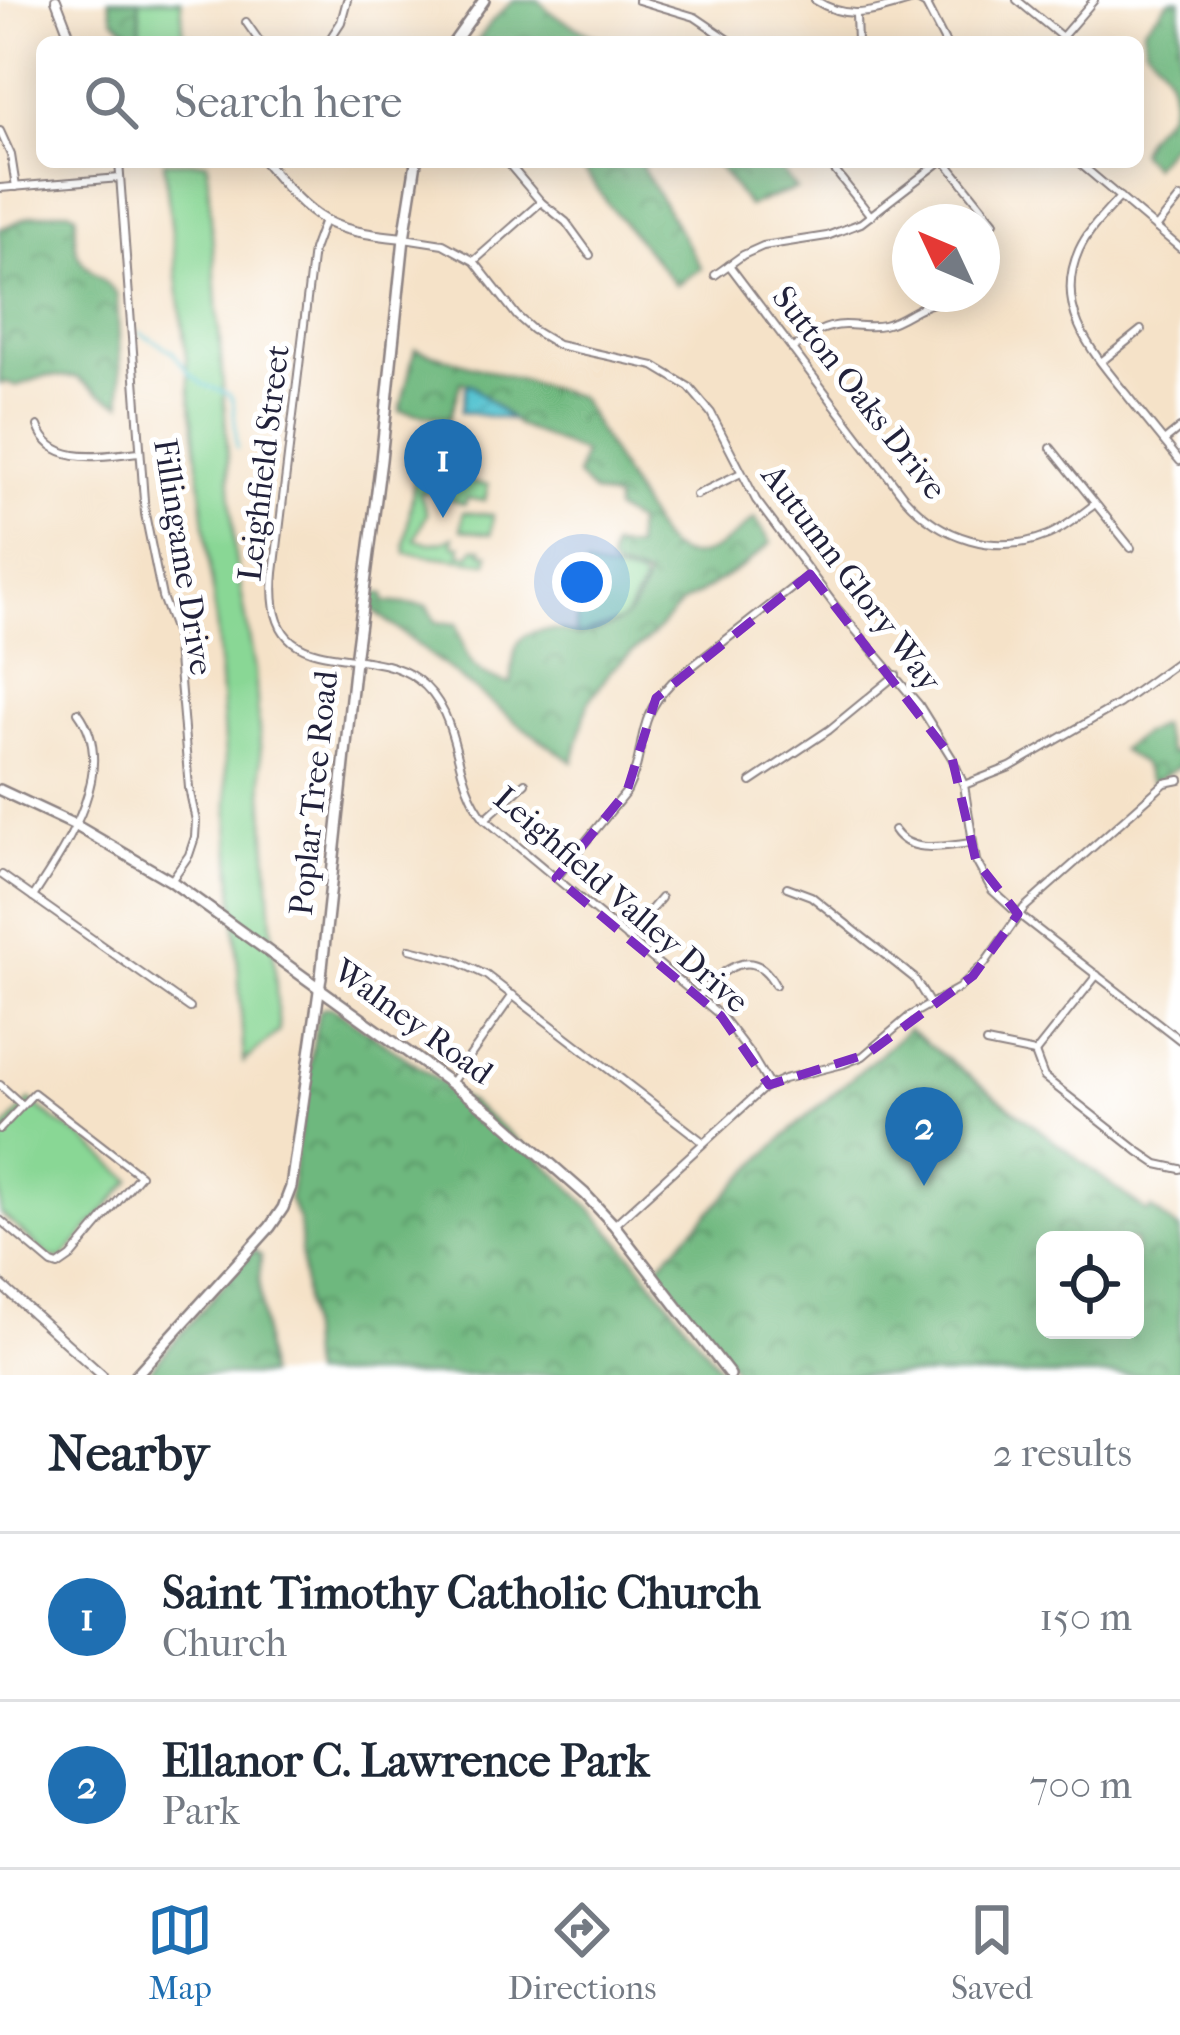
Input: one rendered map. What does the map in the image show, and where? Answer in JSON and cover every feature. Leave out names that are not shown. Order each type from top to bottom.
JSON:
[{"type":"main road","points":[[458,36],[484,0]]},
{"type":"main road","name":"Poplar Tree Road","points":[[136,1375],[263,1236],[283,1208],[294,1172],[320,988],[415,168]]},
{"type":"main road","name":"Walney Road","points":[[0,790],[75,825],[172,881],[512,1130],[614,1225],[730,1375]]},
{"type":"street","points":[[56,0],[70,36]]},
{"type":"street","points":[[332,36],[347,0]]},
{"type":"street","points":[[638,0],[695,17],[722,36]]},
{"type":"street","points":[[815,0],[856,15],[915,0],[929,2],[943,36]]},
{"type":"street","points":[[1017,0],[1060,36]]},
{"type":"street","points":[[1068,36],[1094,0]]},
{"type":"street","points":[[856,15],[857,36]]},
{"type":"street","points":[[246,22],[256,36]]},
{"type":"street","points":[[0,131],[16,187]]},
{"type":"street","name":"Fillingame Drive","points":[[119,168],[148,532],[162,597],[176,634],[196,821],[189,855],[172,881]]},
{"type":"street","points":[[270,168],[295,198],[324,220],[350,230],[443,244],[474,261],[541,202]]},
{"type":"street","points":[[512,168],[541,202],[566,222],[590,255]]},
{"type":"street","points":[[833,168],[871,216]]},
{"type":"street","points":[[715,275],[764,246],[847,230],[935,168]]},
{"type":"street","points":[[948,168],[979,204]]},
{"type":"street","points":[[1085,168],[1180,248]]},
{"type":"street","points":[[0,188],[120,178]]},
{"type":"street","points":[[1120,197],[1075,261],[1071,301],[1076,324],[1180,461]]},
{"type":"street","points":[[1156,228],[1180,198]]},
{"type":"street","name":"Leighfield Street","points":[[324,220],[313,250],[272,594],[279,623],[295,643],[322,656],[355,661]]},
{"type":"street","name":"Autumn Glory Way","points":[[474,261],[517,316],[545,338],[580,352],[654,366],[689,387],[711,413],[756,500],[810,574],[919,705],[952,758],[964,785],[971,843],[982,877],[1000,900],[1180,1040]]},
{"type":"street","name":"Sutton Oaks Drive","points":[[728,265],[904,496],[941,529],[988,544],[1025,542],[1058,530],[1095,504]]},
{"type":"street","points":[[792,349],[826,327],[886,325],[910,312]]},
{"type":"street","points":[[1101,362],[1141,330]]},
{"type":"street","points":[[38,426],[48,444],[72,455],[140,452]]},
{"type":"street","points":[[1164,441],[1180,428]]},
{"type":"street","points":[[1051,448],[1130,548]]},
{"type":"street","points":[[696,495],[741,473]]},
{"type":"street","points":[[556,878],[627,791],[635,776],[641,734],[656,698],[810,574]]},
{"type":"street","points":[[964,785],[1010,767],[1119,704],[1180,660]]},
{"type":"street","name":"Leighfield Valley Drive","points":[[355,661],[398,669],[435,696],[448,719],[466,791],[485,819],[698,996],[739,1037],[769,1085]]},
{"type":"street","points":[[751,782],[830,730],[896,675]]},
{"type":"street","points":[[33,897],[75,825],[89,789],[89,730],[78,712]]},
{"type":"street","points":[[614,1225],[750,1098],[769,1085],[863,1056],[911,1015],[959,988],[1018,914],[1165,783],[1180,780]]},
{"type":"street","points":[[485,819],[525,783]]},
{"type":"street","points":[[894,830],[901,841],[912,845],[937,848],[971,843]]},
{"type":"street","points":[[2,875],[190,1007]]},
{"type":"street","points":[[787,887],[811,896],[914,978],[930,1004]]},
{"type":"street","points":[[628,938],[661,898]]},
{"type":"street","points":[[410,949],[468,965],[703,1142]]},
{"type":"street","points":[[698,996],[718,974],[738,965],[760,967],[775,986]]},
{"type":"street","points":[[1035,1053],[1097,975]]},
{"type":"street","points":[[451,1083],[513,995]]},
{"type":"street","points":[[986,1042],[1035,1053]]},
{"type":"street","points":[[1035,1053],[1044,1077],[1157,1164],[1180,1169]]},
{"type":"street","points":[[0,1085],[22,1105]]},
{"type":"street","points":[[0,1129],[34,1093],[140,1175],[58,1266],[0,1220]]},
{"type":"street","points":[[0,1284],[102,1375]]},
{"type":"highlighted area","points":[[810,574],[952,758],[976,861],[1018,914],[973,976],[867,1054],[769,1085],[721,1016],[556,878],[627,791],[656,698]]},
{"type":"green space","points":[[109,0],[181,0],[184,36],[135,36],[113,18]]},
{"type":"green space","points":[[109,0],[139,0],[141,36],[135,36],[113,18]]},
{"type":"green space","points":[[514,0],[538,0],[554,15],[594,36],[481,36]]},
{"type":"green space","points":[[1180,0],[1180,134],[1152,166],[1144,157],[1144,143],[1168,112],[1172,94],[1163,68],[1145,46],[1144,28],[1168,2]]},
{"type":"green space","points":[[165,168],[207,168],[235,556],[255,670],[279,1031],[244,1062],[217,631]]},
{"type":"green space","points":[[582,168],[643,168],[701,268],[676,285]]},
{"type":"green space","points":[[720,168],[779,168],[796,189],[748,206]]},
{"type":"green space","points":[[68,210],[76,214],[75,243],[81,261],[117,295],[122,404],[76,377],[46,376],[16,386],[0,384],[0,229],[31,216]]},
{"type":"green space","points":[[415,349],[579,397],[661,540],[674,550],[686,555],[710,552],[755,518],[771,543],[680,605],[612,669],[588,703],[573,762],[372,609],[372,593],[384,594],[385,602],[428,606],[436,622],[457,624],[479,671],[511,684],[515,651],[524,637],[547,630],[578,636],[605,629],[631,612],[647,577],[609,564],[612,547],[635,548],[636,523],[615,510],[616,500],[593,493],[577,476],[583,453],[519,426],[470,384],[461,382],[449,419],[400,411]]},
{"type":"green space","points":[[415,476],[488,485],[485,501],[467,498],[465,504],[420,492],[427,514],[415,539],[434,543],[453,537],[453,545],[461,546],[460,554],[482,549],[489,554],[487,563],[406,553]]},
{"type":"green space","points":[[463,512],[493,515],[491,534],[461,530]]},
{"type":"green space","points":[[586,566],[641,578],[643,584],[624,620],[580,635],[575,630]]},
{"type":"green space","points":[[1160,725],[1170,754],[1180,749],[1180,766],[1152,783],[1142,764],[1121,750]]},
{"type":"green space","points":[[332,1007],[483,1113],[567,1184],[629,1253],[725,1375],[310,1375],[299,1220],[289,1198],[318,1014]]},
{"type":"green space","points":[[908,1029],[1147,1212],[1151,1208],[1180,1230],[1180,1375],[739,1375],[656,1268],[781,1140]]},
{"type":"green space","points":[[30,1100],[131,1180],[60,1259],[50,1257],[0,1213],[0,1135]]},
{"type":"green space","points":[[254,1250],[261,1256],[267,1375],[145,1375]]},
{"type":"water","points":[[469,384],[511,420],[461,412]]},
{"type":"waterway","points":[[139,332],[172,351],[204,385],[229,394],[237,448]]},
{"type":"place","name":"Saint Timothy Catholic Church","points":[[443,518]]},
{"type":"place","name":"Ellanor C. Lawrence Park","points":[[924,1186]]}]
